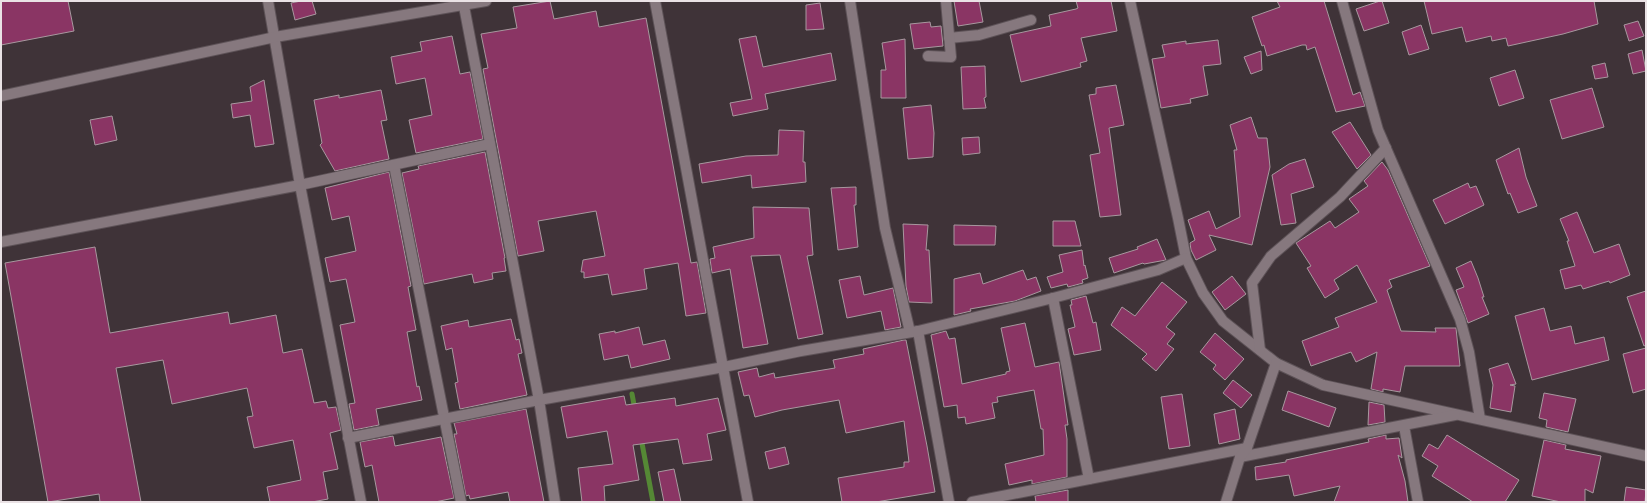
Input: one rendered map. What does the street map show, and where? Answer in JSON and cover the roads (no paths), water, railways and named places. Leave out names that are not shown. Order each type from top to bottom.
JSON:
[{"type":"street","points":[[268,1],[300,186],[361,502]]},
{"type":"street","points":[[1,96],[275,37],[463,3],[486,1]]},
{"type":"street","points":[[656,1],[748,502]]},
{"type":"street","points":[[850,1],[885,228],[914,331],[949,502]]},
{"type":"street","points":[[928,56],[951,57],[946,1]]},
{"type":"street","points":[[1130,1],[1186,258],[1203,292],[1223,322],[1276,363],[1323,385],[1646,456]]},
{"type":"street","points":[[1342,1],[1378,130],[1460,319],[1469,352],[1480,419]]},
{"type":"street","points":[[463,3],[539,400],[555,502]]},
{"type":"street","points":[[949,38],[979,35],[1031,20]]},
{"type":"street","points":[[1,242],[300,186],[490,144]]},
{"type":"street","points":[[1260,350],[1252,283],[1271,256],[1340,197],[1386,148]]},
{"type":"street","points":[[394,165],[461,502]]},
{"type":"street","points":[[348,438],[539,400],[914,331],[1053,298],[1158,270],[1186,258]]},
{"type":"street","points":[[1053,298],[1089,479]]},
{"type":"street","points":[[1226,502],[1240,457],[1247,448],[1276,363]]},
{"type":"street","points":[[1240,457],[1404,426],[1458,414]]},
{"type":"street","points":[[1404,426],[1418,502]]},
{"type":"street","points":[[972,502],[1247,448]]},
{"type":"waterway","points":[[632,394],[635,410]]},
{"type":"waterway","points":[[641,438],[653,502]]}]
